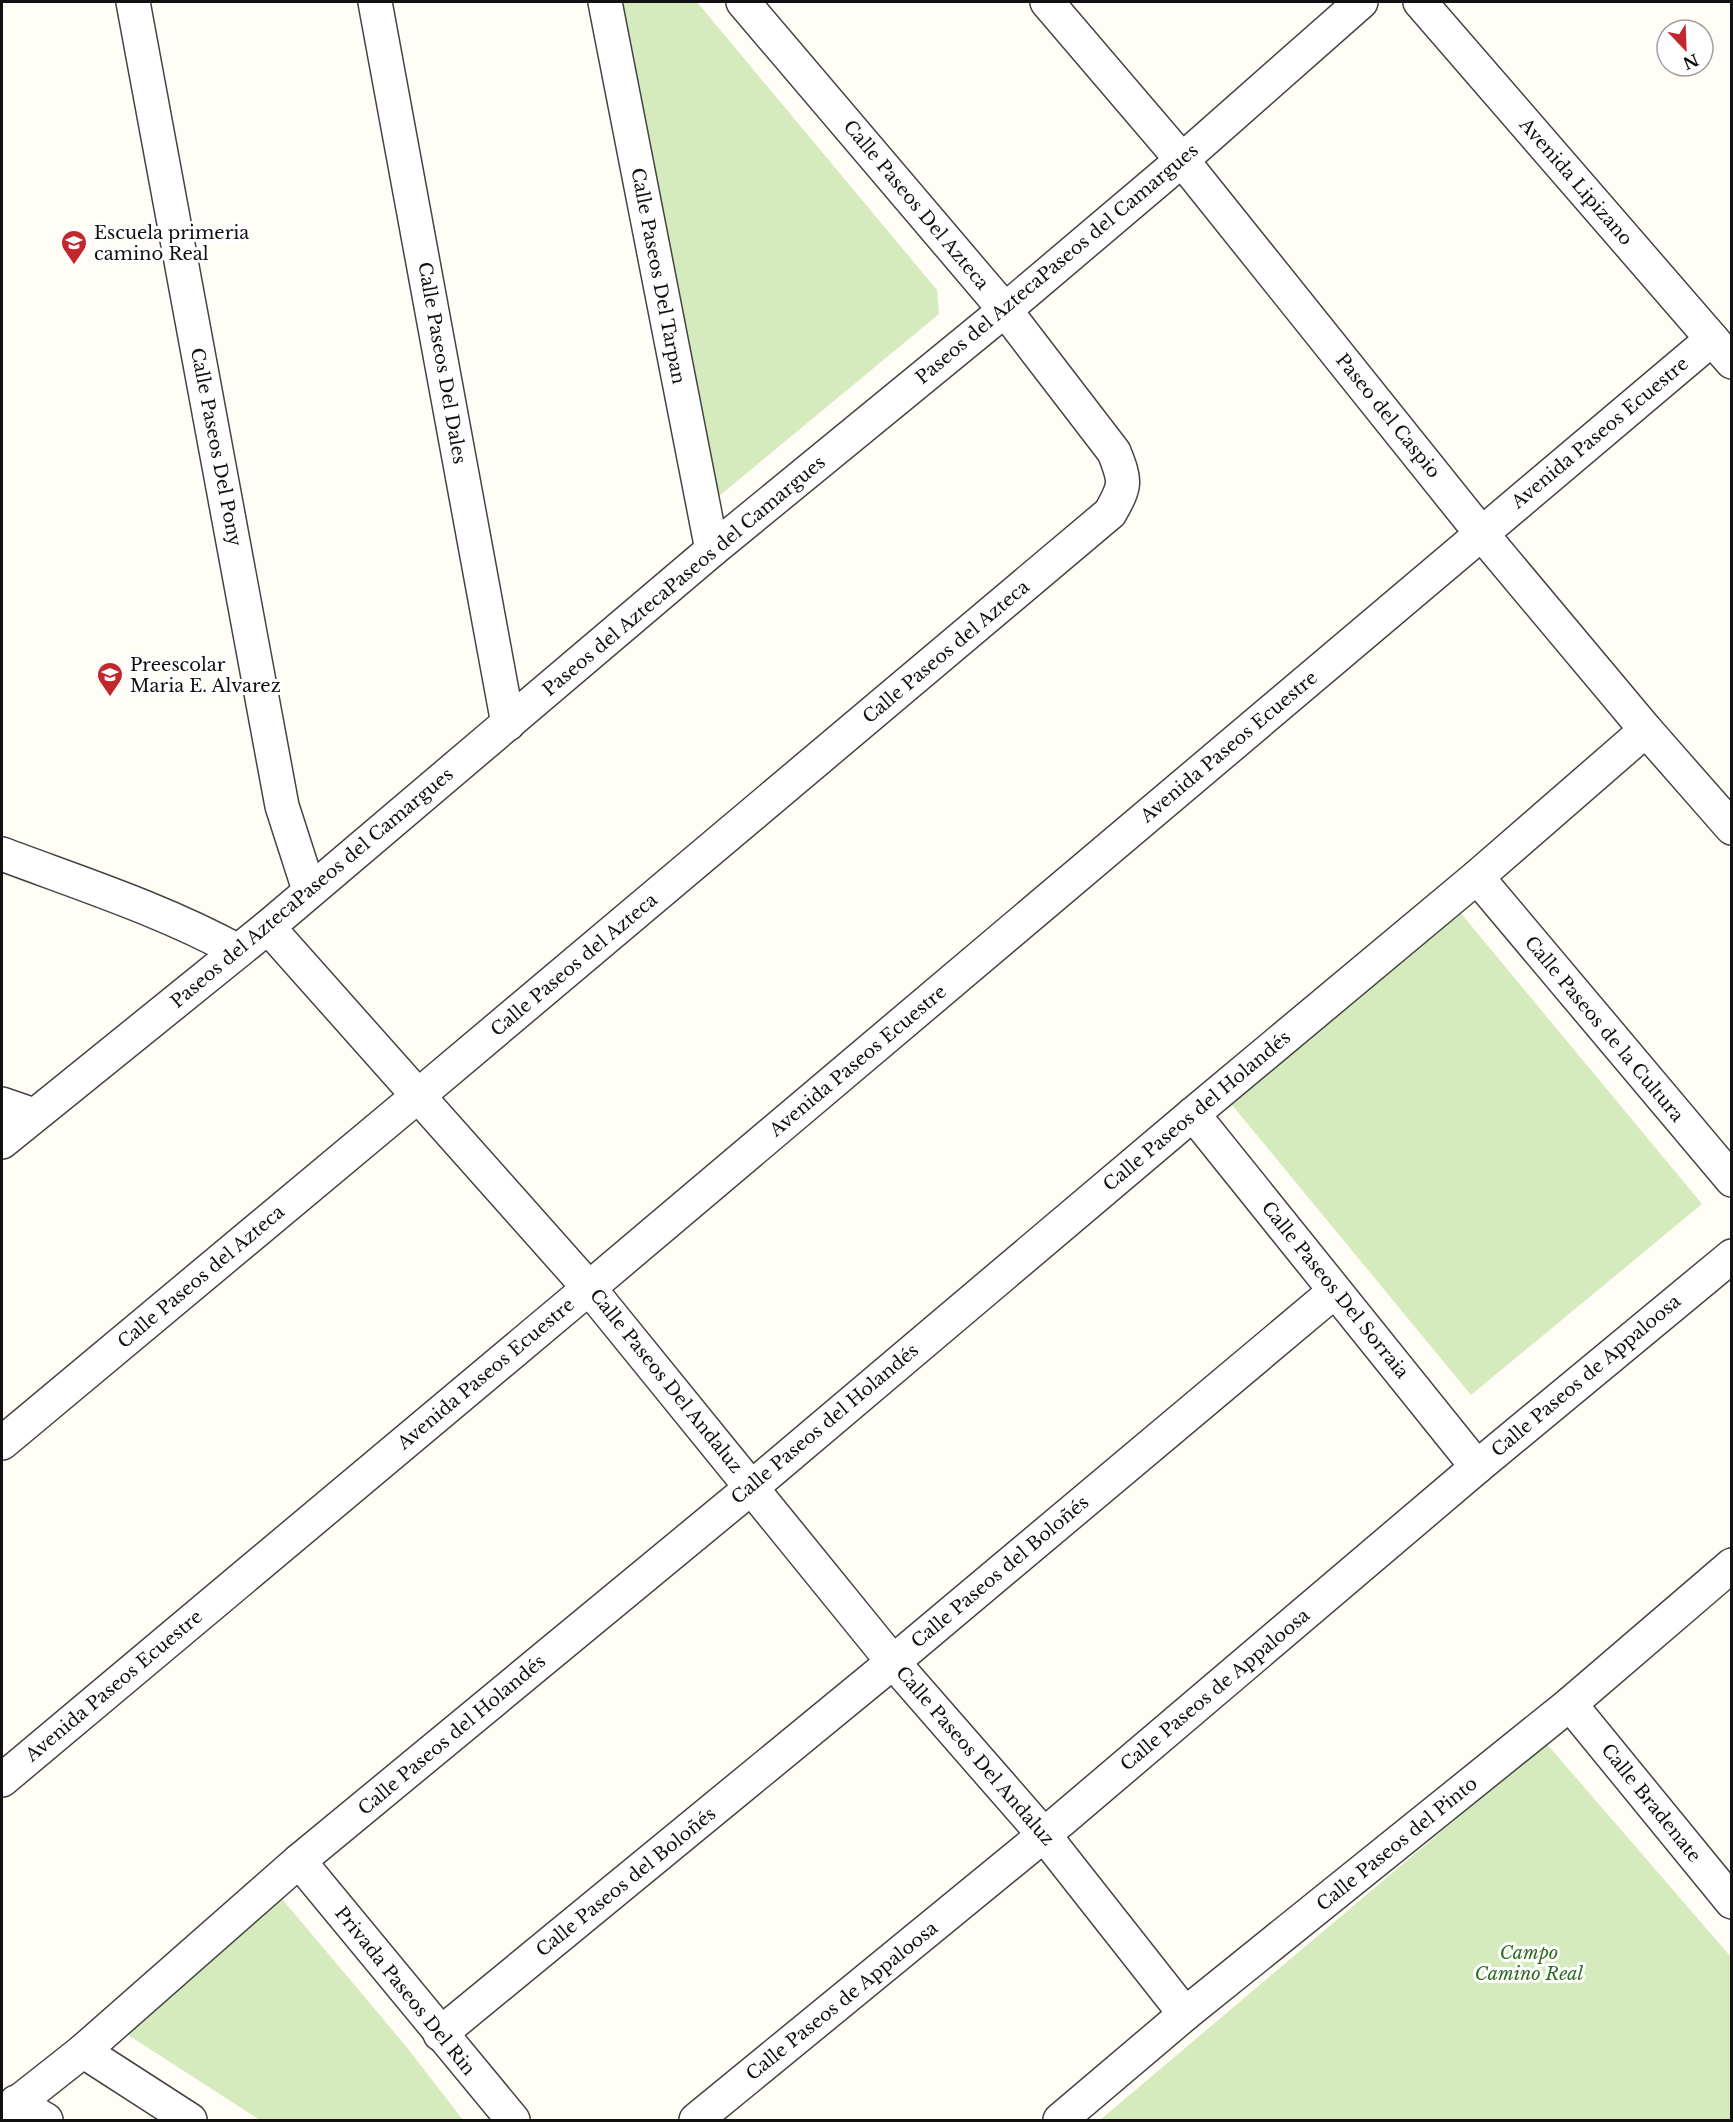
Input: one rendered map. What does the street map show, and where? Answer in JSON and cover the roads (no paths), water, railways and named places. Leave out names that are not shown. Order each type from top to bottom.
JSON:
[{"type":"street","name":"Calle Paseos Del Pony","points":[[133,2],[282,806],[309,890]]},
{"type":"street","name":"Calle Paseos Del Dales","points":[[375,2],[508,724]]},
{"type":"street","name":"Calle Paseos Del Tarpan","points":[[605,2],[712,550]]},
{"type":"street","name":"Calle Paseos Del Azteca","points":[[743,2],[1005,310],[1114,452],[1122,472]]},
{"type":"street","name":"Paseo del Caspio","points":[[1047,2],[1182,160],[1482,533],[1731,828]]},
{"type":"street","name":"Paseos del AztecaPaseos del Camargues","points":[[2,1142],[268,927],[712,550],[1005,310],[1182,160],[1361,2]]},
{"type":"street","name":"Avenida Lipizano","points":[[1420,2],[1722,350]]},
{"type":"street","name":"Avenida Paseos Ecuestre","points":[[2,1780],[589,1288],[1482,533],[1722,350]]},
{"type":"street","name":"Calle Paseos del Azteca","points":[[2,1443],[1110,513],[1123,492],[1122,472]]},
{"type":"street","name":"Calle Paseos del Holandés","points":[[9,2108],[83,2051],[299,1862],[752,1486],[1477,877],[1646,730]]},
{"type":"street","points":[[2,854],[162,913],[238,951]]},
{"type":"street","name":"Calle Paseos de la Cultura","points":[[1477,877],[1731,1180]]},
{"type":"street","name":"Calle Paseos Del Andaluz","points":[[268,927],[589,1288],[893,1662],[1044,1835],[1185,2014]]},
{"type":"street","points":[[2,1104],[34,1115]]},
{"type":"street","name":"Calle Paseos Del Sorraia","points":[[1193,1114],[1476,1467]]},
{"type":"street","name":"Calle Paseos de Appaloosa","points":[[696,2121],[1044,1835],[1476,1467],[1731,1256]]},
{"type":"street","name":"Calle Paseos del Boloñés","points":[[440,2034],[893,1662],[1335,1291]]},
{"type":"street","name":"Calle Paseos del Pinto","points":[[1060,2121],[1185,2014],[1570,1704],[1731,1565]]},
{"type":"street","name":"Calle Bradenate","points":[[1570,1704],[1731,1902]]},
{"type":"street","name":"Privada Paseos Del Rin","points":[[299,1862],[513,2121]]},
{"type":"street","points":[[83,2051],[190,2121]]},
{"type":"street","points":[[9,2108],[46,2121]]},
{"type":"place","name":"Escuela primeria camino Real","points":[[74,266]]},
{"type":"place","name":"Preescolar Maria E. Alvarez","points":[[110,698]]},
{"type":"park label","name":"Campo Camino Real","points":[[1529,1963]]}]
